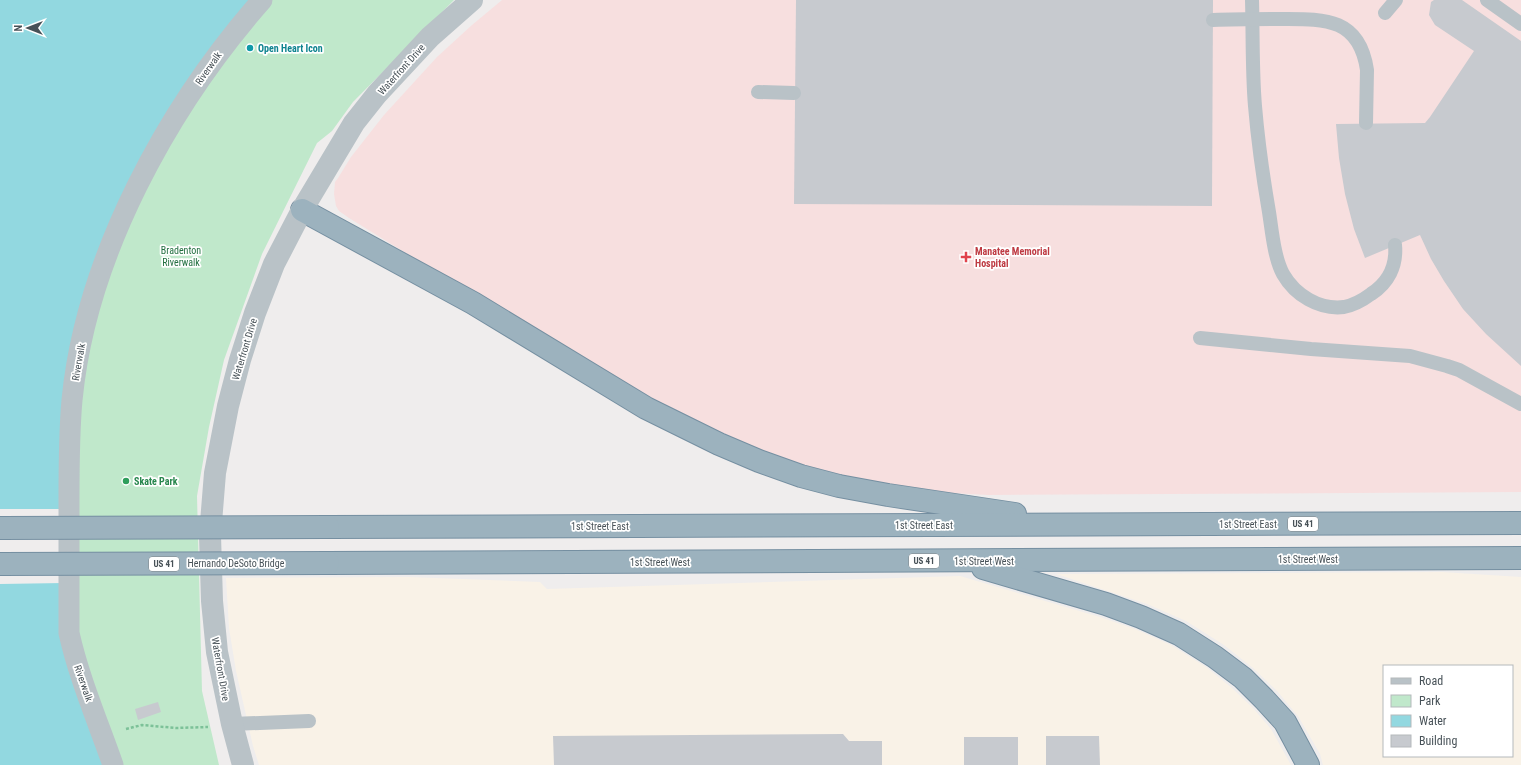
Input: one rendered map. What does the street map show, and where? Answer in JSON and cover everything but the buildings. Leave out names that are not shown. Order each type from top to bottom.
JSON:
[{"type":"highway","points":[[302,210],[473,303],[646,408],[719,444],[801,476],[839,486],[888,495],[1086,525]]},
{"type":"highway","name":"1st Street East","points":[[0,528],[1521,523]]},
{"type":"highway","name":"1st Street West","points":[[328,563],[1521,558]]},
{"type":"highway","points":[[959,561],[1099,602],[1141,617],[1179,634],[1215,657],[1243,678],[1264,699],[1285,722],[1308,765]]},
{"type":"highway","name":"Hernando DeSoto Bridge","points":[[0,564],[328,563]]},
{"type":"street","name":"Riverwalk","points":[[112,765],[69,633],[69,438],[72,399],[80,351],[89,311],[114,234],[130,198],[165,136],[207,68],[262,0]]},
{"type":"street","name":"Waterfront Drive","points":[[243,765],[222,725],[220,666],[214,629],[210,535],[214,484],[228,406],[254,313],[274,264],[302,210],[354,123],[430,37],[472,0]]},
{"type":"lane","points":[[1252,0],[1255,106],[1262,169],[1272,233],[1283,273],[1299,292],[1310,301],[1334,307],[1345,306],[1361,301],[1384,284],[1393,268],[1395,245]]},
{"type":"lane","points":[[1385,12],[1396,0]]},
{"type":"lane","points":[[1487,0],[1521,24]]},
{"type":"lane","points":[[1214,20],[1322,20],[1336,24],[1350,34],[1360,45],[1366,62],[1366,123]]},
{"type":"lane","points":[[758,92],[794,92]]},
{"type":"lane","points":[[1200,338],[1311,349],[1410,356],[1459,370],[1521,404]]},
{"type":"lane","points":[[222,725],[309,721]]},
{"type":"path","points":[[133,727],[142,725],[176,728],[222,725]]},
{"type":"shaded area","name":"Manatee Memorial Hospital","points":[[502,0],[1521,0],[1521,492],[988,495],[910,490],[812,469],[756,450],[670,411],[474,295],[349,218],[339,211],[336,206],[334,194],[335,182],[351,157],[384,115],[437,57]]},
{"type":"shaded area","points":[[1442,572],[1521,577],[1521,765],[1323,765],[1320,754],[1298,716],[1277,691],[1253,668],[1224,645],[1186,621],[1147,604],[1056,574]]},
{"type":"shaded area","points":[[960,576],[1100,617],[1135,629],[1171,645],[1206,667],[1232,688],[1253,708],[1271,729],[1291,765],[259,765],[253,746],[236,671],[229,628],[226,578],[408,577],[540,582],[547,589]]},
{"type":"green space","name":"Bradenton Riverwalk","points":[[252,0],[454,0],[353,102],[332,131],[317,143],[262,254],[224,360],[209,427],[197,496],[202,691],[219,765],[103,765],[62,638],[61,446],[118,208]]},
{"type":"water","points":[[0,0],[252,0],[208,53],[88,294],[62,638],[103,765],[0,765]]},
{"type":"pier","points":[[0,509],[64,509],[64,583],[0,584]]},
{"type":"place","name":"Open Heart Icon","points":[[250,48]]},
{"type":"place","name":"Manatee Memorial Hospital","points":[[966,257]]},
{"type":"place","name":"Skate Park","points":[[126,481]]}]
